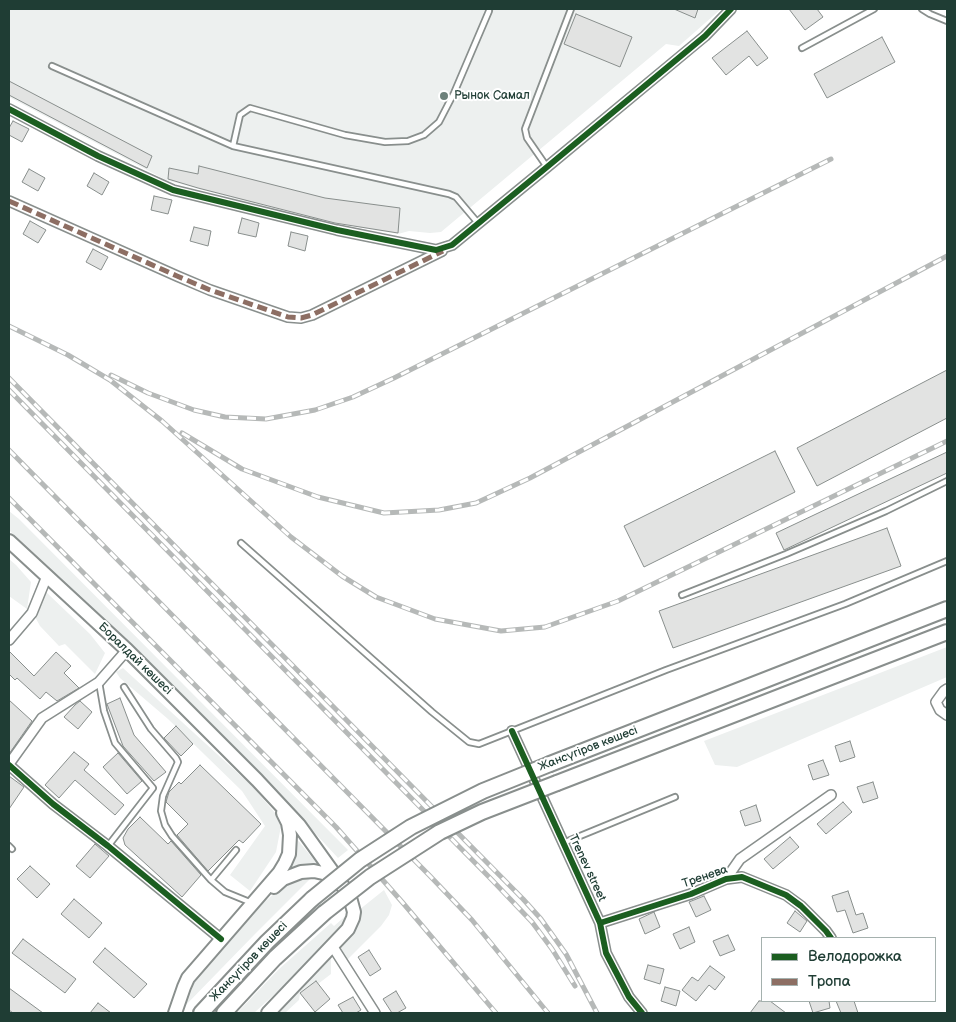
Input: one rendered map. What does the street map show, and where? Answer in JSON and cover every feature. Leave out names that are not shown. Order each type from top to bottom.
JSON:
[{"type":"main road","name":"Боралдай көшесі","points":[[9,541],[127,650],[257,780]]},
{"type":"main road","name":"Жансүгіров көшесі","points":[[201,1013],[261,948],[312,899],[360,860],[411,827],[483,791],[947,610]]},
{"type":"main road","name":"Жансүгіров көшесі","points":[[224,1013],[275,958],[324,913],[370,877],[426,841],[482,812],[947,632]]},
{"type":"main road","points":[[257,780],[299,825],[341,884],[351,901],[354,912],[348,929],[268,1013]]},
{"type":"main road","points":[[175,1013],[188,978],[279,873],[289,854],[290,845],[286,816],[257,780]]},
{"type":"main road","points":[[253,904],[283,879],[301,872],[314,871],[330,875],[341,884]]},
{"type":"street","points":[[9,201],[210,290],[288,317],[301,318],[312,315],[436,255],[452,245],[705,36],[731,9]]},
{"type":"street","points":[[10,112],[98,156],[173,190],[337,230],[436,250],[445,249]]},
{"type":"street","points":[[9,640],[32,614],[47,576]]},
{"type":"street","points":[[127,650],[98,682],[42,718],[9,764],[53,804],[108,846],[221,939]]},
{"type":"street","points":[[947,689],[936,702],[940,710],[947,715]]},
{"type":"street","name":"Trenev street","points":[[512,731],[600,923],[606,953],[629,997],[642,1013]]},
{"type":"street","points":[[726,879],[740,859],[831,795]]},
{"type":"street","name":"Тренева","points":[[600,923],[691,894],[726,879],[742,877],[786,895],[801,906],[830,937]]},
{"type":"street","points":[[332,946],[375,1013]]},
{"type":"lane","points":[[547,167],[527,138],[525,129],[571,9]]},
{"type":"lane","points":[[802,48],[874,9]]},
{"type":"lane","points":[[922,9],[947,21]]},
{"type":"lane","points":[[233,146],[240,115],[250,108],[345,135],[385,142],[408,141],[424,135],[440,122],[489,11]]},
{"type":"lane","points":[[52,66],[233,146],[450,194],[456,197],[478,223]]},
{"type":"lane","points":[[682,595],[786,554],[886,511],[947,481]]},
{"type":"lane","points":[[241,543],[432,712],[470,742],[479,744],[666,670],[846,604],[947,561]]},
{"type":"lane","points":[[98,682],[104,711],[115,743],[153,788],[108,846]]},
{"type":"lane","points":[[124,687],[151,729],[178,762],[163,796],[161,811],[165,825],[172,836],[211,880],[231,895],[253,904]]},
{"type":"lane","points":[[563,843],[675,797]]},
{"type":"lane","points":[[211,880],[236,850]]},
{"type":"shaded area","points":[[9,9],[721,9],[679,46],[666,44],[441,232],[409,231],[398,234],[287,213],[166,180],[9,97]]},
{"type":"shaded area","points":[[9,511],[348,850],[338,858],[250,763],[9,530]]},
{"type":"shaded area","points":[[9,559],[31,582],[27,609],[9,596]]},
{"type":"shaded area","points":[[46,592],[90,634],[105,653],[95,674],[65,644],[59,646],[40,626],[34,615]]},
{"type":"shaded area","points":[[947,647],[947,677],[737,767],[715,765],[704,741]]},
{"type":"shaded area","points":[[123,668],[252,786],[282,821],[276,852],[250,891],[230,875],[265,826],[242,791],[168,719],[120,678],[116,672]]},
{"type":"shaded area","points":[[296,838],[319,866],[288,873]]},
{"type":"shaded area","points":[[313,876],[184,1007],[200,970],[244,919],[287,883]]},
{"type":"shaded area","points":[[384,890],[392,905],[389,915],[381,926],[346,961],[339,946],[356,926],[359,910]]},
{"type":"shaded area","points":[[349,913],[338,936],[254,1013],[237,1013],[279,969],[331,923],[334,926]]},
{"type":"shaded area","points":[[331,954],[331,974],[318,984],[316,981],[300,993],[299,1000],[285,1013],[272,1013]]},
{"type":"building","points":[[674,9],[698,9],[695,18]]},
{"type":"building","points":[[789,9],[817,9],[823,17],[805,30]]},
{"type":"building","points":[[576,14],[632,37],[620,67],[564,44]]},
{"type":"building","points":[[747,31],[768,58],[757,66],[749,56],[726,75],[712,58]]},
{"type":"building","points":[[882,37],[895,62],[827,98],[814,74]]},
{"type":"building","points":[[9,81],[152,156],[147,168],[9,95]]},
{"type":"building","points":[[13,121],[29,129],[22,142],[9,135],[9,128]]},
{"type":"building","points":[[199,166],[325,198],[400,208],[398,233],[335,223],[168,179],[169,168],[198,174]]},
{"type":"building","points":[[29,169],[45,178],[38,191],[22,182]]},
{"type":"building","points":[[94,173],[109,182],[102,195],[87,186]]},
{"type":"building","points":[[154,196],[172,200],[168,214],[151,210]]},
{"type":"building","points":[[242,218],[259,223],[256,237],[238,233]]},
{"type":"building","points":[[30,221],[46,230],[38,243],[23,234]]},
{"type":"building","points":[[194,227],[211,231],[208,246],[190,241]]},
{"type":"building","points":[[291,232],[308,236],[305,251],[288,246]]},
{"type":"building","points":[[93,249],[108,257],[101,270],[86,262]]},
{"type":"building","points":[[947,370],[947,418],[817,486],[797,448]]},
{"type":"building","points":[[775,451],[795,492],[644,567],[624,526]]},
{"type":"building","points":[[947,452],[947,473],[784,550],[776,533]]},
{"type":"building","points":[[887,528],[901,566],[673,648],[659,611]]},
{"type":"building","points":[[9,651],[34,676],[56,652],[71,666],[64,673],[79,688],[57,701],[46,692],[40,699],[17,678],[15,680],[9,674]]},
{"type":"building","points":[[120,698],[134,735],[166,772],[154,781],[123,746],[107,704]]},
{"type":"building","points":[[9,700],[32,721],[9,754]]},
{"type":"building","points":[[80,701],[92,712],[78,729],[64,717]]},
{"type":"building","points":[[176,726],[193,744],[181,756],[164,738]]},
{"type":"building","points":[[850,741],[855,757],[840,762],[835,746]]},
{"type":"building","points":[[74,752],[89,764],[84,770],[124,805],[115,815],[75,780],[59,798],[45,785]]},
{"type":"building","points":[[118,753],[142,781],[127,794],[103,767]]},
{"type":"building","points":[[823,760],[829,775],[813,780],[808,765]]},
{"type":"building","points":[[200,765],[261,824],[243,843],[239,840],[208,871],[177,835],[188,824],[166,802],[169,792],[179,782],[181,784]]},
{"type":"building","points":[[9,776],[24,787],[9,809]]},
{"type":"building","points":[[873,782],[878,798],[863,803],[857,787]]},
{"type":"building","points":[[843,802],[852,812],[826,834],[817,824]]},
{"type":"building","points":[[756,805],[761,821],[745,826],[740,811]]},
{"type":"building","points":[[140,817],[168,844],[171,841],[201,875],[182,897],[125,845],[123,838],[128,829]]},
{"type":"building","points":[[790,837],[799,847],[773,869],[764,859]]},
{"type":"building","points":[[95,844],[109,856],[90,878],[76,866]]},
{"type":"building","points":[[30,866],[50,884],[37,898],[17,879]]},
{"type":"building","points":[[848,891],[856,915],[863,913],[868,928],[853,933],[845,910],[837,912],[832,896]]},
{"type":"building","points":[[704,896],[711,910],[696,917],[689,902]]},
{"type":"building","points":[[74,899],[102,923],[89,938],[61,914]]},
{"type":"building","points":[[795,911],[807,921],[800,932],[787,923]]},
{"type":"building","points":[[654,912],[660,927],[645,934],[639,919]]},
{"type":"building","points":[[689,927],[695,942],[680,949],[673,934]]},
{"type":"building","points":[[728,935],[735,950],[720,956],[713,941]]},
{"type":"building","points":[[23,939],[76,979],[65,993],[12,953]]},
{"type":"building","points":[[105,948],[147,984],[134,998],[93,962]]},
{"type":"building","points":[[369,950],[381,969],[370,976],[358,957]]},
{"type":"building","points":[[648,965],[664,969],[660,984],[644,979]]},
{"type":"building","points":[[710,966],[725,977],[715,990],[709,985],[696,1001],[682,990],[692,977],[698,981]]},
{"type":"building","points":[[316,981],[330,999],[315,1012],[300,993]]},
{"type":"building","points":[[665,987],[680,991],[676,1006],[661,1001]]},
{"type":"building","points":[[9,988],[43,1013],[13,1013],[9,1010]]},
{"type":"building","points":[[396,991],[406,1008],[397,1013],[392,1013],[383,999]]},
{"type":"building","points":[[353,997],[361,1010],[356,1013],[343,1013],[338,1005]]},
{"type":"building","points":[[761,1001],[771,1002],[786,1013],[750,1013]]},
{"type":"building","points":[[809,1002],[829,1002],[830,1008],[813,1013]]},
{"type":"building","points":[[836,1002],[854,1002],[858,1013],[841,1013]]},
{"type":"building","points":[[98,1003],[111,1013],[90,1013]]},
{"type":"railway","points":[[111,375],[148,393],[194,410],[225,417],[266,419],[315,410],[353,397],[394,378],[831,159]]},
{"type":"railway","points":[[182,433],[242,469],[318,497],[384,513],[439,510],[476,503],[530,478],[947,256]]},
{"type":"railway","points":[[9,326],[68,355],[110,380],[162,421],[291,537],[342,576],[376,597],[435,619],[501,631],[545,627],[618,601],[947,441]]},
{"type":"railway","points":[[9,378],[523,899],[541,919],[566,954],[597,1013]]},
{"type":"railway","points":[[9,390],[532,922],[552,949],[575,986]]},
{"type":"railway","points":[[9,450],[430,876],[472,920],[548,1013]]},
{"type":"railway","points":[[9,498],[336,827],[496,1013]]},
{"type":"marked path","points":[[9,201],[210,290],[288,317],[301,318],[312,315],[443,251]]},
{"type":"cycle path","points":[[9,109],[98,156],[173,190],[337,230],[436,250],[452,245],[705,36],[731,9]]},
{"type":"cycle path","points":[[512,731],[600,923],[606,953],[629,997],[642,1013]]},
{"type":"cycle path","points":[[9,765],[53,804],[108,846],[221,939]]},
{"type":"cycle path","points":[[600,923],[691,894],[726,879],[742,877],[786,895],[801,906],[830,937]]},
{"type":"place","name":"Рынок Самал","points":[[444,96]]}]
